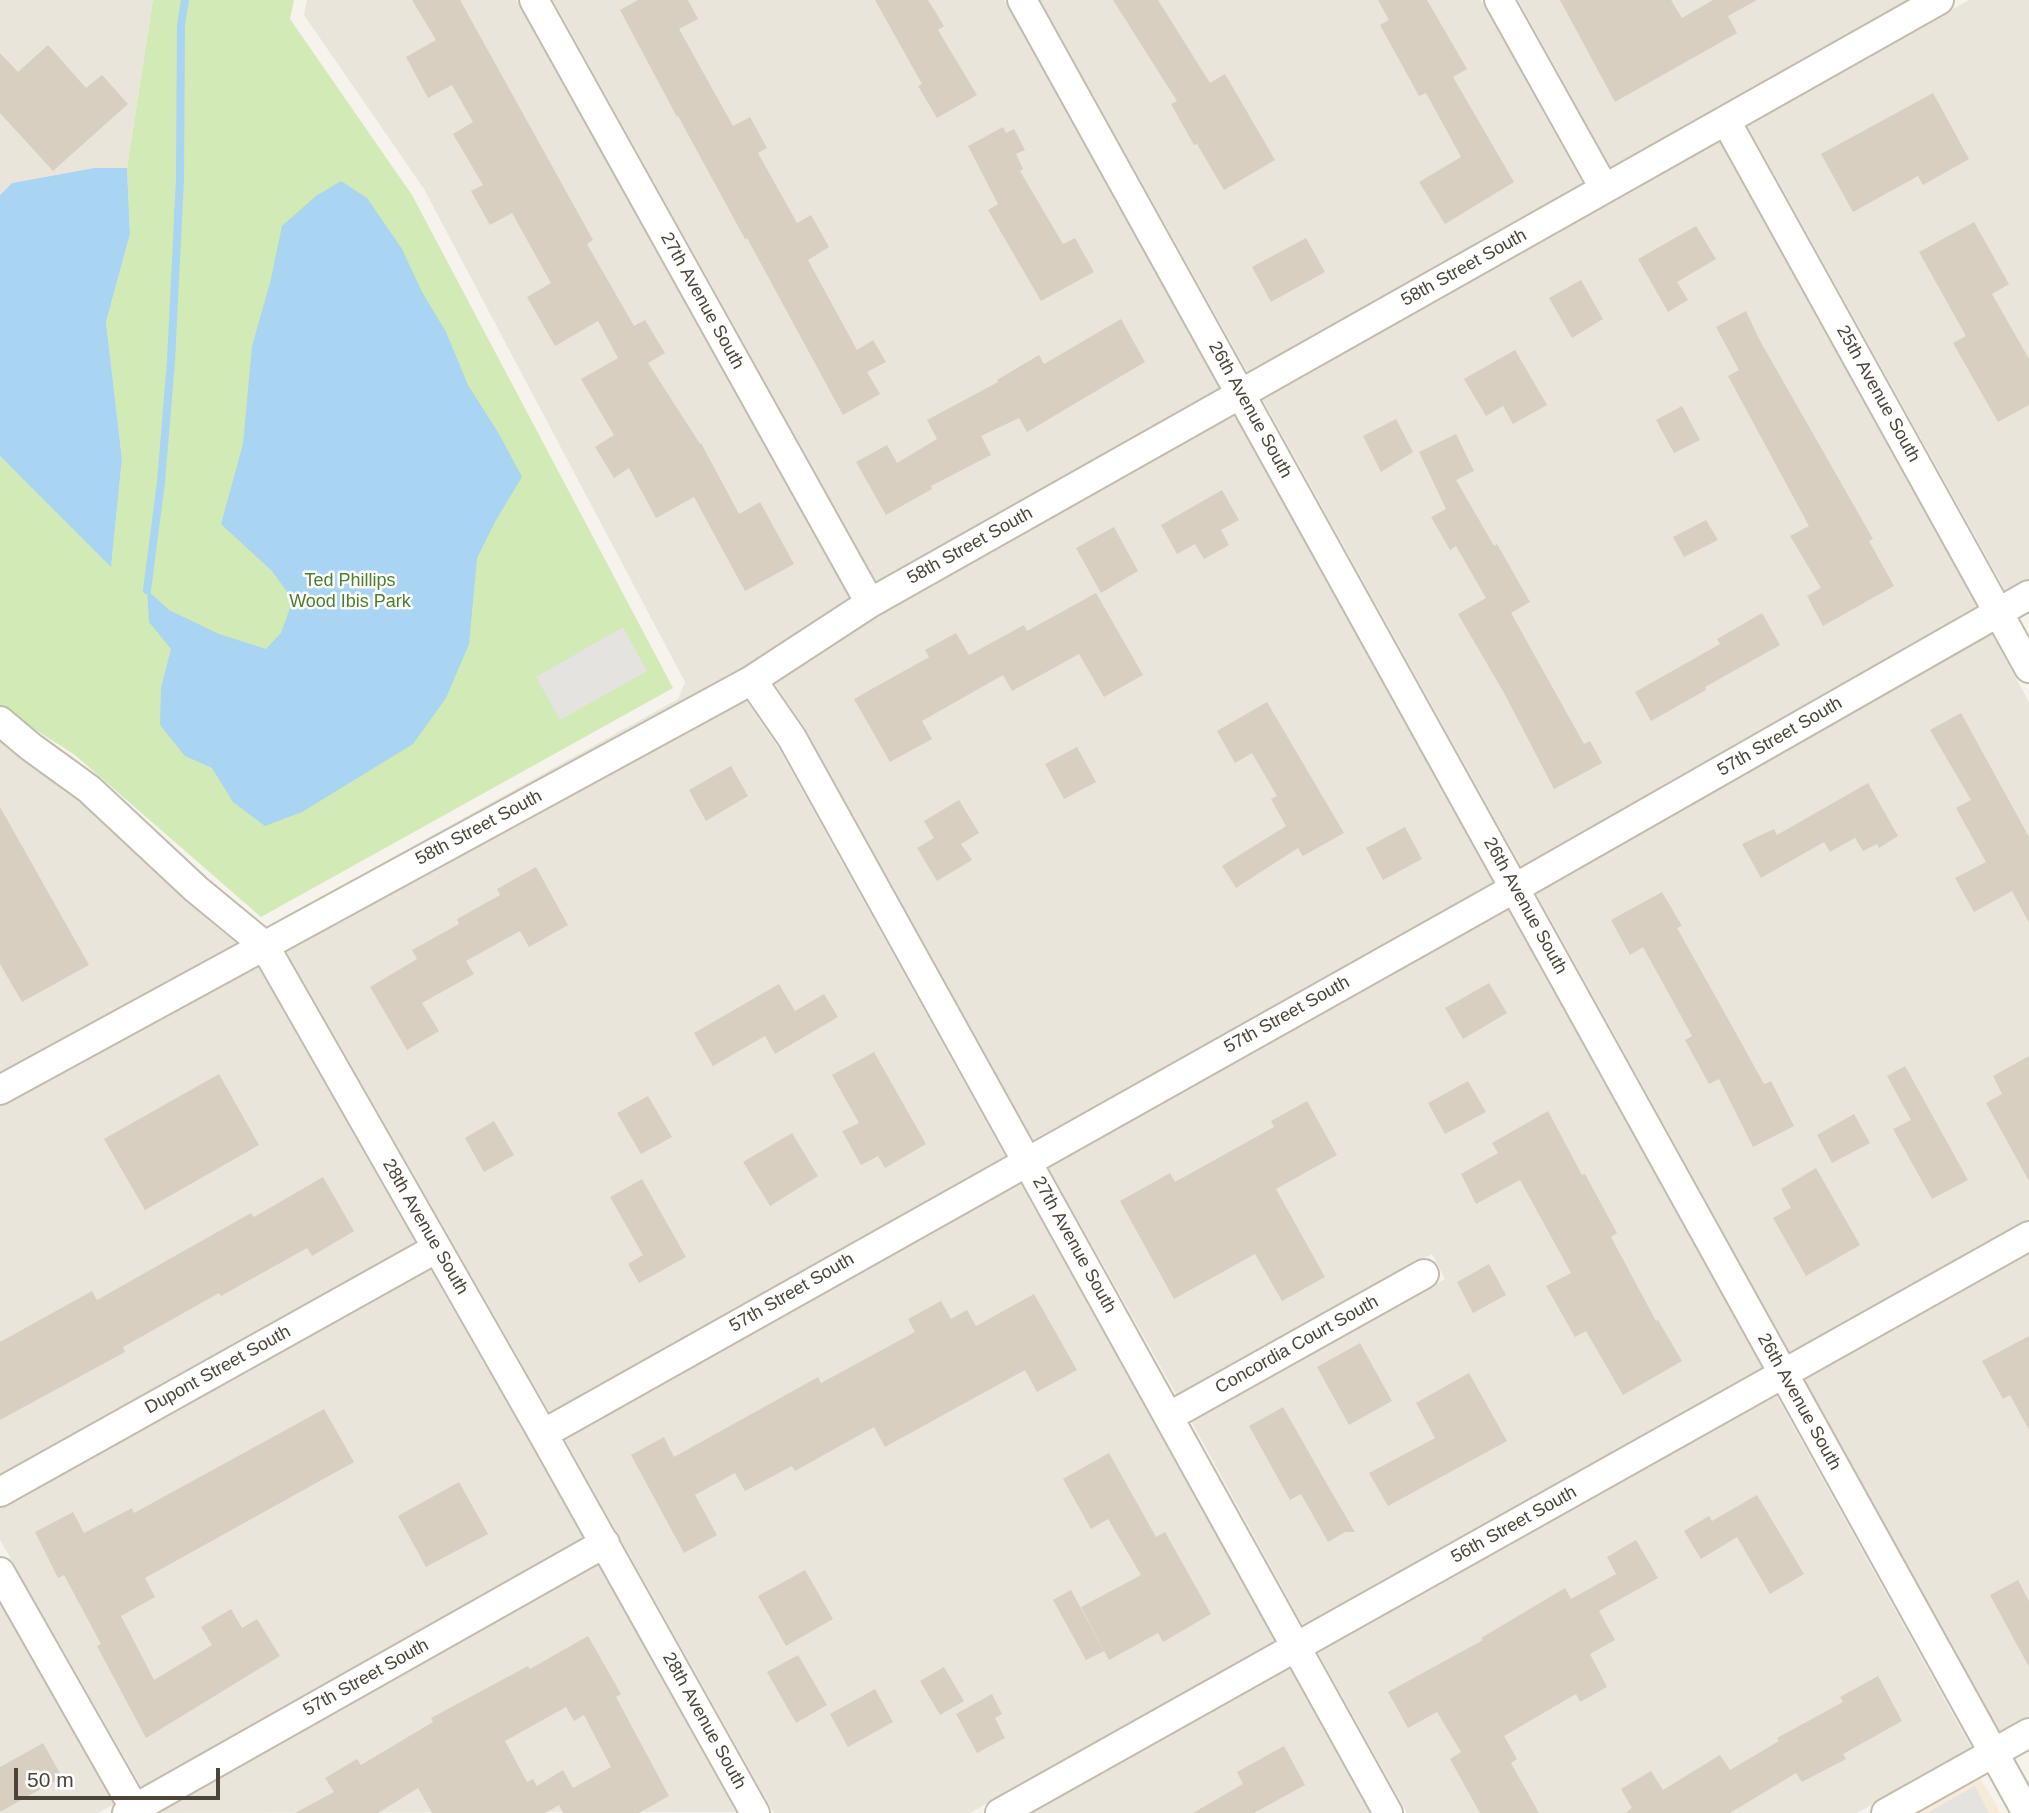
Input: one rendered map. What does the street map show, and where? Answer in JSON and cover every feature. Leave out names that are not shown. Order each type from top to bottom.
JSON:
[{"type":"street","name":"27th Avenue South","points":[[534,0],[870,603]]},
{"type":"street","name":"26th Avenue South","points":[[1022,0],[2026,1813]]},
{"type":"street","points":[[1499,0],[1604,188]]},
{"type":"street","name":"58th Street South","points":[[0,1090],[752,680],[870,603],[1940,0]]},
{"type":"street","name":"25th Avenue South","points":[[1726,121],[2029,668]]},
{"type":"street","name":"57th Street South","points":[[543,1434],[1515,888],[2029,595]]},
{"type":"street","name":"27th Avenue South","points":[[752,680],[792,738],[1388,1813]]},
{"type":"street","name":"28th Avenue South","points":[[0,721],[89,789],[196,889],[264,945],[605,1543],[755,1813]]},
{"type":"street","name":"56th Street South","points":[[1000,1813],[2029,1236]]},
{"type":"street","name":"Dupont Street South","points":[[0,1492],[437,1248]]},
{"type":"street","name":"Concordia Court South","points":[[1170,1416],[1424,1274]]},
{"type":"street","name":"57th Street South","points":[[133,1812],[605,1543]]},
{"type":"street","points":[[0,1572],[133,1812]]},
{"type":"street","points":[[1886,1813],[2029,1733]]},
{"type":"shaded area","points":[[0,0],[153,0],[127,168],[94,168],[12,183],[0,195]]},
{"type":"shaded area","points":[[307,0],[516,0],[850,599],[744,668],[294,912],[678,699],[685,682],[424,189],[304,15]]},
{"type":"shaded area","points":[[553,0],[1004,0],[1220,389],[877,583]]},
{"type":"shaded area","points":[[1040,0],[1481,0],[1583,184],[1248,373]]},
{"type":"shaded area","points":[[1518,0],[1910,0],[1611,168]]},
{"type":"shaded area","points":[[1969,0],[2029,0],[2029,579],[2006,592],[1747,125]]},
{"type":"shaded area","points":[[1719,141],[1978,608],[1522,868],[1262,398]]},
{"type":"shaded area","points":[[1234,414],[1494,884],[1033,1140],[806,730],[774,683],[878,615]]},
{"type":"shaded area","points":[[623,627],[647,671],[560,720],[536,677]]},
{"type":"shaded area","points":[[1991,633],[2029,702],[2029,1220],[1791,1354],[1536,893]]},
{"type":"shaded area","points":[[746,700],[778,747],[1005,1156],[550,1413],[285,949]]},
{"type":"shaded area","points":[[0,741],[78,800],[185,900],[236,943],[0,1074]]},
{"type":"shaded area","points":[[1508,909],[1763,1369],[1303,1626],[1191,1421],[1445,1279],[1432,1254],[1177,1396],[1047,1165]]},
{"type":"shaded area","points":[[257,965],[416,1244],[0,1476],[0,1106]]},
{"type":"shaded area","points":[[1019,1181],[1276,1642],[970,1813],[774,1813],[564,1438]]},
{"type":"shaded area","points":[[2029,1253],[2029,1716],[2000,1733],[1804,1379]]},
{"type":"shaded area","points":[[430,1269],[584,1538],[142,1788],[0,1540],[0,1508]]},
{"type":"shaded area","points":[[1776,1395],[1972,1749],[1857,1813],[1407,1813],[1317,1651]]},
{"type":"shaded area","points":[[598,1563],[736,1812],[156,1813]]},
{"type":"shaded area","points":[[0,1605],[114,1804],[98,1813],[0,1813]]},
{"type":"shaded area","points":[[1289,1667],[1370,1813],[1029,1813]]},
{"type":"shaded area","points":[[1980,1778],[2001,1813],[1916,1813]]},
{"type":"shaded area","points":[[1975,1786],[1989,1813],[1927,1813]]},
{"type":"green space","name":"Ted Phillips Wood Ibis Park","points":[[153,0],[294,0],[290,19],[412,195],[673,688],[261,917],[75,755],[0,707],[0,456],[111,566],[122,459],[106,322],[130,234],[127,168]]},
{"type":"water","points":[[94,168],[127,168],[130,234],[106,322],[122,459],[111,567],[0,456],[0,195],[12,183]]},
{"type":"water","points":[[341,181],[367,198],[402,249],[422,292],[446,332],[468,385],[522,477],[477,558],[469,644],[446,698],[413,744],[302,812],[265,826],[233,802],[212,768],[185,756],[160,725],[161,688],[171,649],[149,622],[147,590],[169,610],[219,634],[266,649],[281,633],[293,600],[272,571],[221,524],[243,444],[252,346],[270,283],[282,226],[316,196]]},
{"type":"building","points":[[412,0],[460,0],[593,240],[587,244],[634,326],[645,320],[665,353],[648,363],[701,443],[739,514],[760,502],[794,564],[745,591],[694,497],[656,518],[629,468],[614,478],[595,447],[614,435],[581,379],[618,358],[598,321],[555,346],[527,297],[551,283],[512,213],[490,225],[471,191],[483,185],[453,134],[473,122],[452,85],[428,98],[406,57],[436,40]]},
{"type":"building","points":[[638,0],[688,0],[698,19],[679,29],[733,126],[750,117],[767,148],[758,153],[797,223],[811,215],[829,247],[808,260],[857,350],[873,340],[886,362],[867,372],[880,394],[843,415],[620,10]]},
{"type":"building","points":[[875,0],[928,0],[944,26],[938,30],[977,95],[937,118],[918,86],[922,84]]},
{"type":"building","points":[[1113,0],[1158,0],[1210,83],[1225,74],[1275,160],[1224,190],[1171,104],[1177,101]]},
{"type":"building","points":[[1378,0],[1427,0],[1467,69],[1453,77],[1514,182],[1445,224],[1419,182],[1461,157],[1426,93],[1419,96],[1380,25],[1389,20]]},
{"type":"building","points":[[1560,0],[1671,0],[1682,18],[1713,0],[1757,0],[1728,16],[1737,33],[1615,102]]},
{"type":"building","points":[[48,45],[86,88],[102,75],[128,104],[53,171],[0,113],[0,53],[18,72]]},
{"type":"building","points":[[1933,93],[1969,159],[1923,185],[1918,176],[1853,212],[1821,154]]},
{"type":"building","points":[[1003,127],[1006,133],[1014,129],[1025,150],[1016,154],[1023,169],[1020,171],[1063,244],[1075,238],[1094,272],[1041,301],[988,210],[998,204],[968,146]]},
{"type":"building","points":[[1974,222],[2009,284],[1992,294],[2029,359],[2029,405],[1998,422],[1953,343],[1966,336],[1919,252]]},
{"type":"building","points":[[1696,226],[1716,259],[1677,282],[1688,300],[1668,312],[1638,259]]},
{"type":"building","points":[[1306,238],[1325,272],[1271,302],[1252,267]]},
{"type":"building","points":[[1581,280],[1603,319],[1572,338],[1549,298]]},
{"type":"building","points":[[1746,311],[1759,339],[1873,539],[1869,541],[1894,586],[1823,626],[1807,596],[1821,588],[1790,536],[1809,526],[1728,376],[1739,370],[1716,327]]},
{"type":"building","points":[[1121,319],[1145,362],[1027,432],[1019,418],[981,436],[991,455],[931,486],[932,489],[886,515],[856,462],[887,445],[897,463],[937,439],[927,420],[998,382],[997,380],[1039,355],[1044,364]]},
{"type":"building","points":[[1515,350],[1547,405],[1513,424],[1503,406],[1486,416],[1464,379]]},
{"type":"building","points":[[1682,406],[1700,440],[1674,453],[1656,420]]},
{"type":"building","points":[[1396,419],[1413,452],[1381,472],[1363,436]]},
{"type":"building","points":[[1456,434],[1474,471],[1456,480],[1530,602],[1511,613],[1584,744],[1590,741],[1602,763],[1554,789],[1504,693],[1458,614],[1486,598],[1456,546],[1450,550],[1431,517],[1446,509],[1419,452]]},
{"type":"building","points":[[1222,490],[1239,520],[1221,530],[1229,545],[1204,559],[1195,544],[1177,554],[1161,525]]},
{"type":"building","points":[[1706,520],[1718,540],[1684,557],[1673,537]]},
{"type":"building","points":[[1114,527],[1138,571],[1101,593],[1076,548]]},
{"type":"building","points":[[1096,593],[1143,675],[1104,697],[1079,654],[1012,691],[1003,675],[922,721],[932,739],[890,762],[854,699],[929,657],[925,650],[956,633],[969,655],[1024,625],[1027,631]]},
{"type":"building","points":[[1762,613],[1780,645],[1651,721],[1635,692],[1720,644],[1717,639]]},
{"type":"building","points":[[1267,702],[1344,833],[1303,856],[1298,848],[1236,888],[1222,866],[1286,826],[1271,799],[1277,796],[1252,753],[1235,763],[1217,731]]},
{"type":"building","points":[[1961,713],[2029,837],[2029,923],[2012,891],[1974,912],[1955,878],[1986,862],[1956,808],[1971,800],[1930,730]]},
{"type":"building","points":[[1077,747],[1096,782],[1064,799],[1045,764]]},
{"type":"building","points":[[731,766],[748,796],[706,821],[689,790]]},
{"type":"building","points":[[1868,783],[1898,836],[1879,848],[1877,844],[1863,851],[1855,838],[1830,852],[1824,842],[1761,878],[1742,844],[1774,829],[1777,835]]},
{"type":"building","points":[[959,800],[979,833],[961,844],[972,860],[937,881],[917,848],[934,838],[924,821]]},
{"type":"building","points":[[0,807],[89,965],[22,1002],[0,964]]},
{"type":"building","points":[[1405,827],[1422,859],[1383,880],[1366,848]]},
{"type":"building","points":[[536,867],[568,925],[529,947],[520,931],[466,961],[474,974],[422,1003],[439,1031],[407,1050],[370,987],[417,959],[412,950],[459,924],[457,919],[500,895],[497,889]]},
{"type":"building","points":[[1662,892],[1682,926],[1677,928],[1764,1084],[1771,1081],[1794,1126],[1753,1147],[1719,1079],[1709,1084],[1685,1040],[1692,1036],[1643,947],[1630,955],[1611,920]]},
{"type":"building","points":[[1489,983],[1507,1013],[1463,1039],[1445,1008]]},
{"type":"building","points":[[779,984],[795,1011],[824,994],[838,1017],[775,1054],[765,1036],[713,1066],[694,1033]]},
{"type":"building","points":[[874,1052],[926,1144],[885,1168],[878,1156],[861,1165],[842,1131],[859,1123],[832,1075]]},
{"type":"building","points":[[2029,1056],[2029,1181],[1986,1103],[2002,1094],[1993,1076]]},
{"type":"building","points":[[1905,1066],[1968,1180],[1932,1199],[1893,1129],[1911,1120],[1887,1076]]},
{"type":"building","points":[[219,1074],[259,1145],[145,1210],[104,1139]]},
{"type":"building","points":[[1468,1081],[1486,1112],[1445,1134],[1428,1103]]},
{"type":"building","points":[[648,1096],[672,1137],[641,1154],[617,1113]]},
{"type":"building","points":[[1307,1101],[1337,1155],[1276,1189],[1325,1277],[1282,1301],[1255,1254],[1174,1299],[1120,1201],[1170,1173],[1175,1182],[1274,1127],[1271,1121]]},
{"type":"building","points":[[1548,1111],[1617,1233],[1611,1237],[1656,1321],[1658,1320],[1682,1361],[1623,1395],[1586,1331],[1575,1337],[1546,1286],[1571,1273],[1520,1180],[1476,1204],[1461,1174],[1498,1153],[1492,1143]]},
{"type":"building","points":[[1854,1114],[1870,1143],[1832,1163],[1817,1135]]},
{"type":"building","points":[[494,1121],[514,1155],[484,1172],[465,1138]]},
{"type":"building","points":[[792,1133],[818,1176],[770,1206],[743,1162]]},
{"type":"building","points":[[1816,1168],[1860,1245],[1806,1276],[1773,1218],[1791,1208],[1781,1189]]},
{"type":"building","points":[[323,1177],[354,1231],[312,1256],[307,1248],[221,1296],[219,1293],[123,1347],[125,1352],[0,1420],[0,1342],[92,1291],[97,1300],[251,1213],[254,1217]]},
{"type":"building","points":[[642,1179],[686,1257],[639,1283],[628,1264],[643,1255],[610,1197]]},
{"type":"building","points":[[1489,1264],[1506,1295],[1473,1313],[1457,1282]]},
{"type":"building","points":[[1034,1294],[1077,1370],[1037,1392],[1025,1370],[885,1447],[874,1427],[795,1471],[792,1466],[745,1491],[735,1473],[695,1495],[717,1535],[684,1553],[631,1455],[664,1437],[674,1457],[818,1377],[821,1383],[915,1332],[908,1319],[941,1301],[951,1319],[967,1310],[976,1326]]},
{"type":"building","points":[[2029,1336],[2029,1430],[2010,1395],[2003,1399],[1982,1361]]},
{"type":"building","points":[[1360,1343],[1392,1401],[1349,1425],[1317,1367]]},
{"type":"building","points":[[1469,1373],[1507,1441],[1388,1506],[1369,1473],[1435,1438],[1416,1403]]},
{"type":"building","points":[[1283,1407],[1355,1532],[1345,1532],[1328,1542],[1301,1494],[1290,1500],[1249,1426]]},
{"type":"building","points":[[324,1409],[354,1462],[145,1578],[155,1597],[121,1616],[154,1680],[212,1645],[201,1627],[231,1609],[242,1628],[257,1619],[280,1656],[146,1738],[97,1646],[101,1644],[64,1575],[58,1578],[35,1532],[73,1512],[84,1533],[132,1508],[134,1513]]},
{"type":"building","points":[[1109,1453],[1156,1537],[1165,1532],[1211,1614],[1163,1642],[1158,1633],[1109,1660],[1081,1607],[1141,1575],[1108,1519],[1091,1529],[1063,1479]]},
{"type":"building","points":[[459,1482],[488,1534],[426,1567],[398,1516]]},
{"type":"building","points":[[1757,1495],[1804,1574],[1770,1594],[1737,1537],[1701,1559],[1684,1531],[1709,1516],[1712,1521]]},
{"type":"building","points":[[1636,1540],[1658,1578],[1599,1611],[1615,1640],[1590,1654],[1607,1687],[1580,1702],[1576,1694],[1504,1736],[1517,1759],[1511,1763],[1539,1813],[1480,1813],[1450,1759],[1461,1752],[1437,1712],[1408,1728],[1388,1692],[1483,1640],[1481,1638],[1565,1588],[1571,1599],[1616,1574],[1607,1557]]},
{"type":"building","points":[[805,1570],[833,1619],[786,1646],[758,1596]]},
{"type":"building","points":[[2018,1580],[2029,1601],[2029,1667],[1990,1595]]},
{"type":"building","points":[[1071,1590],[1104,1651],[1086,1660],[1053,1600]]},
{"type":"building","points":[[588,1636],[621,1694],[616,1697],[669,1796],[639,1813],[563,1813],[559,1805],[545,1813],[432,1813],[418,1788],[378,1813],[295,1813],[334,1792],[325,1778],[357,1759],[361,1765],[433,1722],[431,1718],[528,1666],[530,1669]],"holes":[[[566,1707],[574,1721],[584,1715],[611,1767],[573,1788],[563,1770],[537,1786],[533,1779],[527,1782],[505,1741]]]},
{"type":"building","points":[[798,1655],[827,1705],[796,1723],[767,1672]]},
{"type":"building","points":[[944,1667],[964,1701],[940,1715],[920,1681]]},
{"type":"building","points":[[1878,1676],[1902,1721],[1843,1754],[1846,1759],[1802,1782],[1796,1773],[1730,1813],[1625,1813],[1632,1808],[1621,1789],[1651,1771],[1663,1790],[1720,1755],[1730,1770],[1779,1741],[1777,1738],[1843,1702],[1840,1697]]},
{"type":"building","points":[[875,1689],[893,1722],[848,1747],[830,1714]]},
{"type":"building","points":[[992,1694],[1002,1714],[995,1718],[1005,1738],[977,1753],[956,1714]]},
{"type":"building","points":[[43,1743],[62,1777],[0,1812],[0,1767]]},
{"type":"building","points":[[1284,1746],[1305,1785],[1254,1813],[1193,1813],[1243,1784],[1237,1772]]},
{"type":"waterway","points":[[147,590],[161,482],[171,361],[180,179],[181,25],[185,0]]}]
